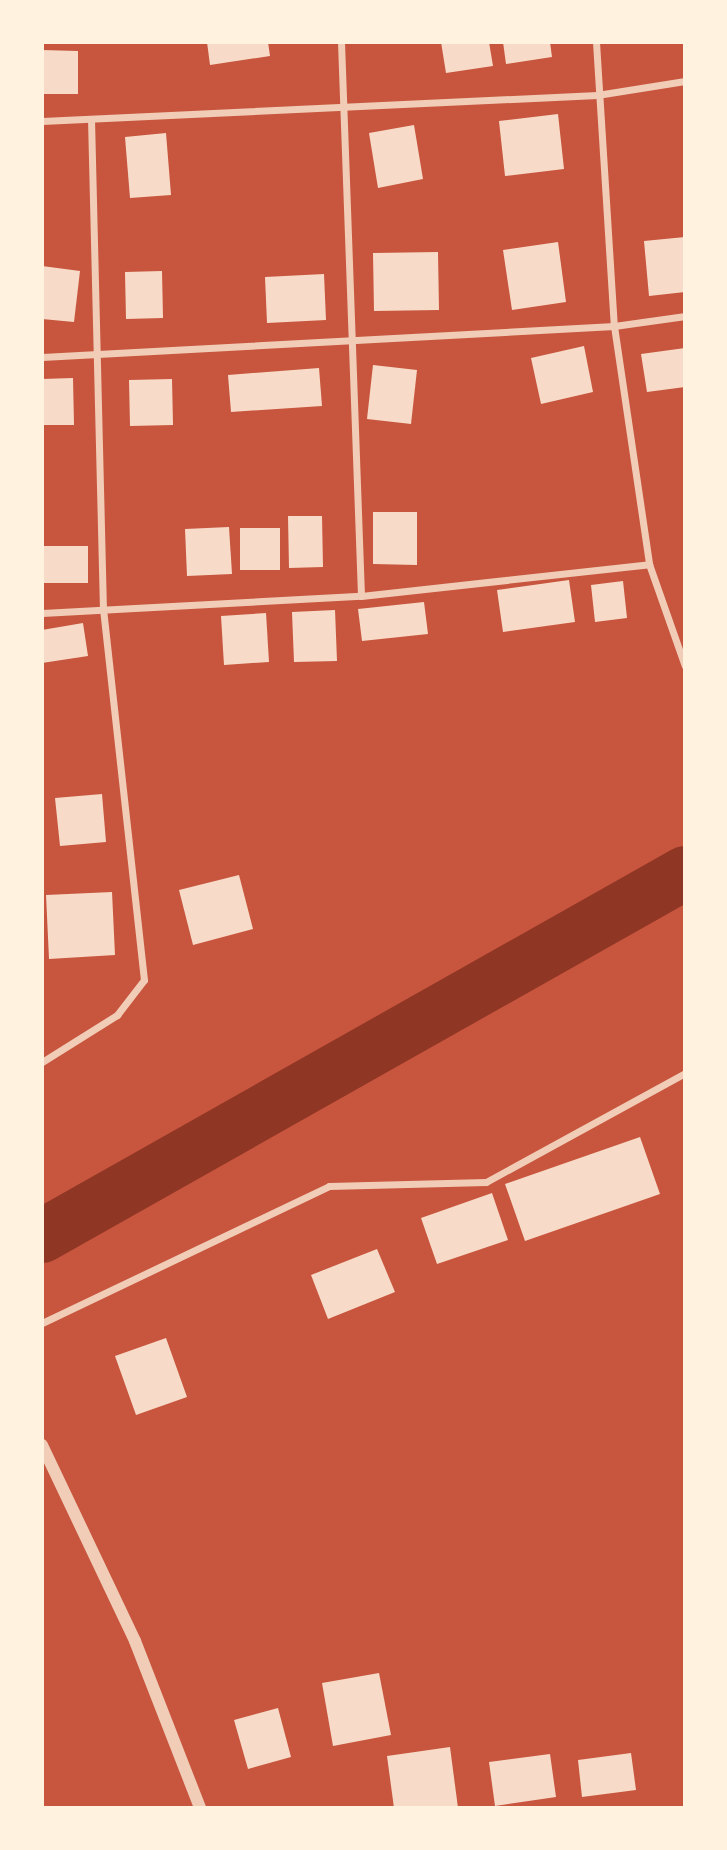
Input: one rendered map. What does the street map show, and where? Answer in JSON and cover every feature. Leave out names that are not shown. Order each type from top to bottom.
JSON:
[{"type":"street","points":[[341,42],[354,343],[361,596]]},
{"type":"street","points":[[596,42],[597,95],[614,326],[649,564],[685,666]]},
{"type":"street","points":[[42,121],[597,95],[685,81]]},
{"type":"street","points":[[42,1062],[117,1015],[139,993],[145,965],[103,610],[91,118]]},
{"type":"street","points":[[42,357],[354,343],[614,326],[685,316]]},
{"type":"street","points":[[42,613],[361,596],[649,564]]},
{"type":"street","points":[[42,1323],[329,1186],[485,1182],[685,1073]]},
{"type":"street","points":[[42,1444],[135,1641],[200,1808]]},
{"type":"building","points":[[207,42],[268,42],[270,56],[210,65]]},
{"type":"building","points":[[441,42],[489,42],[493,66],[446,73]]},
{"type":"building","points":[[503,42],[550,42],[552,57],[506,64]]},
{"type":"building","points":[[42,50],[78,51],[78,94],[42,94]]},
{"type":"building","points":[[558,114],[564,169],[505,176],[499,121]]},
{"type":"building","points":[[414,125],[423,179],[378,188],[369,133]]},
{"type":"building","points":[[166,133],[171,195],[130,198],[125,137]]},
{"type":"building","points":[[685,237],[685,292],[649,296],[644,241]]},
{"type":"building","points":[[558,242],[566,302],[512,310],[503,250]]},
{"type":"building","points":[[438,252],[439,310],[374,311],[373,253]]},
{"type":"building","points":[[42,266],[80,271],[74,322],[42,319]]},
{"type":"building","points":[[162,271],[163,318],[126,319],[125,272]]},
{"type":"building","points":[[324,274],[326,320],[267,323],[265,277]]},
{"type":"building","points":[[584,346],[593,392],[541,404],[531,358]]},
{"type":"building","points":[[685,348],[685,387],[647,392],[641,354]]},
{"type":"building","points":[[373,365],[417,370],[411,424],[367,419]]},
{"type":"building","points":[[319,368],[322,406],[231,412],[228,375]]},
{"type":"building","points":[[73,378],[74,425],[42,425],[42,379]]},
{"type":"building","points":[[172,379],[173,425],[130,426],[129,380]]},
{"type":"building","points":[[373,512],[417,512],[417,565],[373,564]]},
{"type":"building","points":[[288,516],[322,516],[323,567],[289,568]]},
{"type":"building","points":[[229,527],[232,574],[187,576],[185,529]]},
{"type":"building","points":[[240,528],[280,528],[280,570],[240,570]]},
{"type":"building","points":[[42,546],[88,546],[88,583],[42,583]]},
{"type":"building","points":[[569,580],[575,622],[503,632],[497,590]]},
{"type":"building","points":[[623,581],[627,618],[595,622],[591,585]]},
{"type":"building","points":[[424,602],[428,634],[362,641],[358,609]]},
{"type":"building","points":[[335,610],[337,661],[294,662],[292,612]]},
{"type":"building","points":[[266,613],[269,662],[224,665],[221,616]]},
{"type":"building","points":[[83,623],[88,656],[42,663],[42,630]]},
{"type":"building","points":[[102,794],[106,842],[60,846],[55,798]]},
{"type":"building","points":[[239,875],[253,929],[193,945],[179,890]]},
{"type":"building","points":[[112,892],[115,955],[49,959],[46,895]]},
{"type":"building","points":[[640,1137],[660,1194],[525,1241],[505,1184]]},
{"type":"building","points":[[492,1193],[508,1240],[437,1264],[421,1218]]},
{"type":"building","points":[[377,1249],[395,1292],[328,1319],[311,1275]]},
{"type":"building","points":[[166,1338],[187,1397],[136,1415],[115,1356]]},
{"type":"building","points":[[379,1673],[391,1735],[333,1746],[322,1683]]},
{"type":"building","points":[[278,1708],[291,1757],[248,1769],[234,1720]]},
{"type":"building","points":[[450,1747],[458,1808],[394,1808],[387,1756]]},
{"type":"building","points":[[631,1753],[636,1790],[582,1797],[578,1760]]},
{"type":"building","points":[[550,1754],[556,1797],[495,1806],[489,1762]]},
{"type":"waterway","points":[[42,1236],[685,873]]}]
